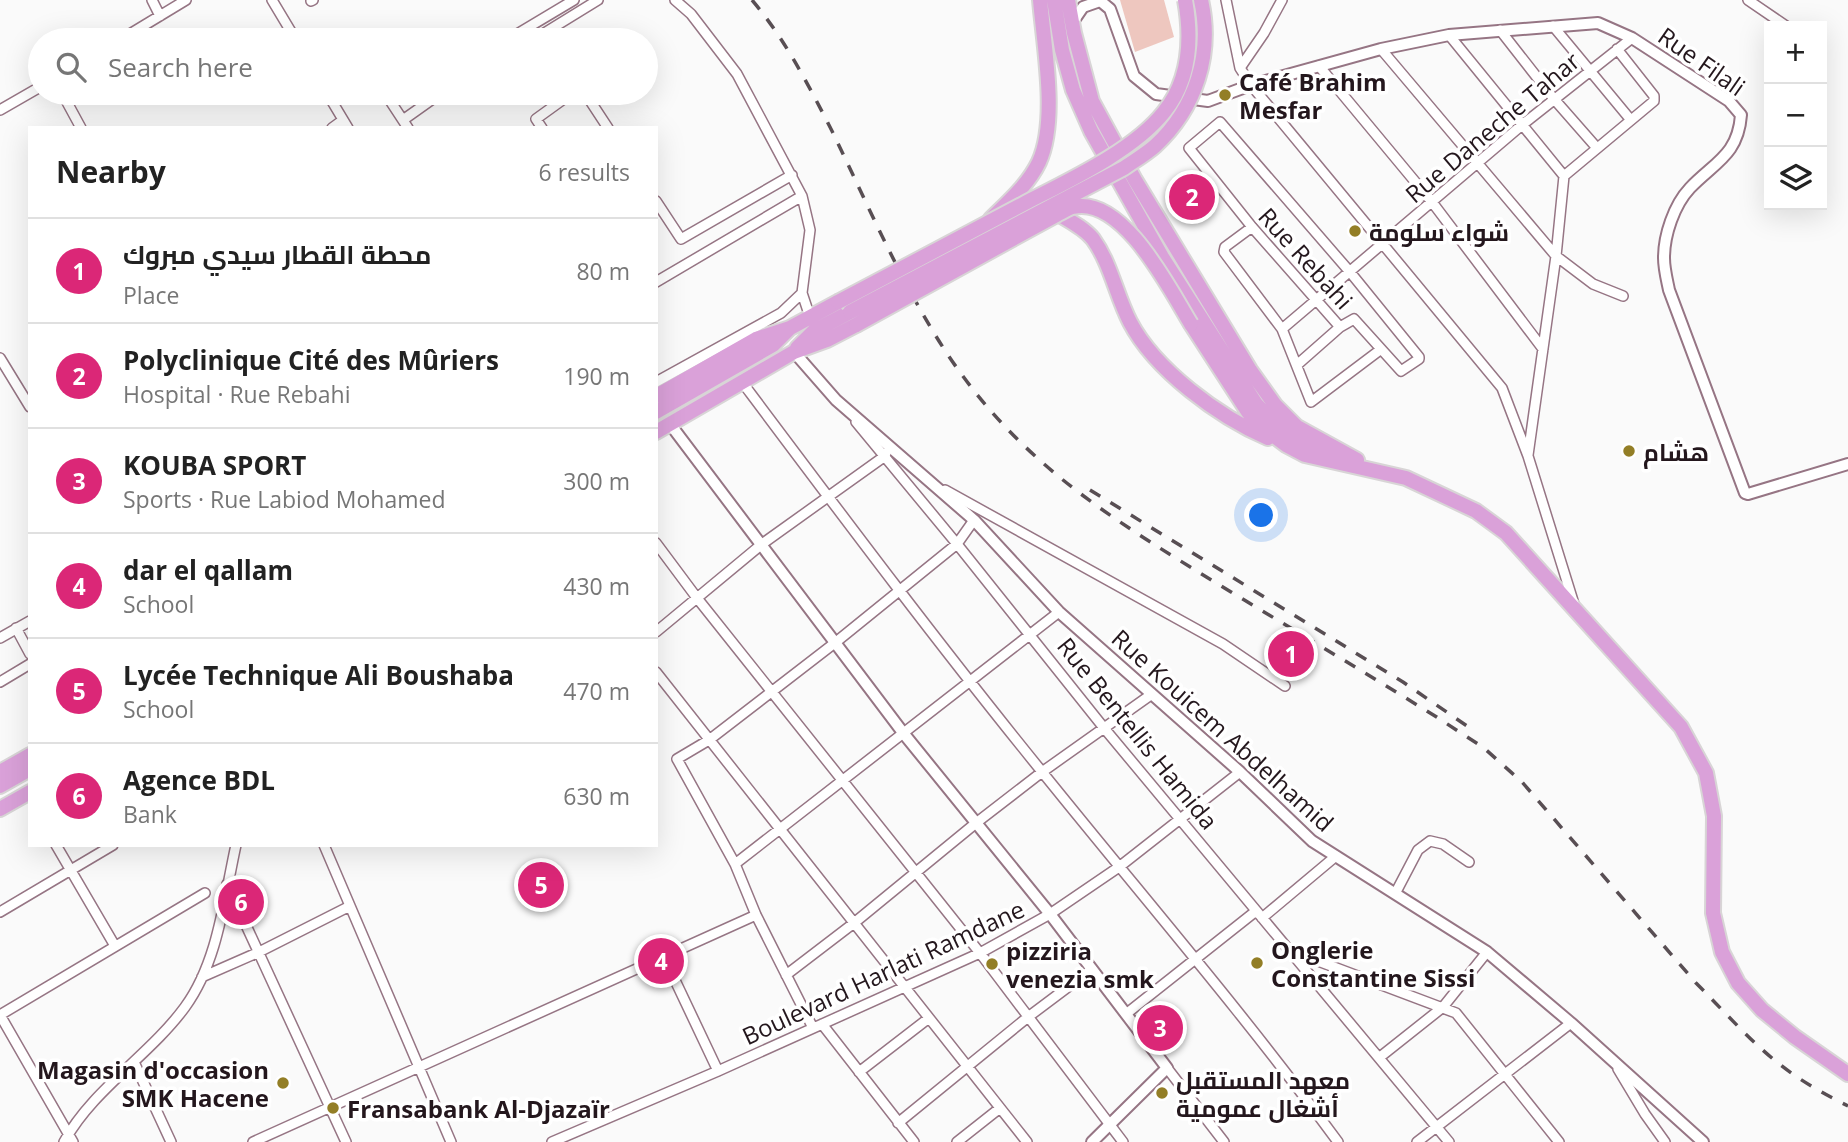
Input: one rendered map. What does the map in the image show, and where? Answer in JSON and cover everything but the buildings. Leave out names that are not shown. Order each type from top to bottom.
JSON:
[{"type":"main road","points":[[987,224],[1025,185],[1038,164],[1047,139],[1049,105],[1040,0]]},
{"type":"main road","points":[[1054,0],[1062,50],[1073,90],[1091,131],[1162,257],[1256,404],[1292,439],[1374,469]]},
{"type":"main road","points":[[1068,0],[1092,101],[1135,180],[1251,370],[1275,405],[1297,427],[1374,469]]},
{"type":"main road","points":[[658,395],[756,339],[790,328],[1075,177],[1147,130],[1166,110],[1181,81],[1189,51],[1190,24],[1185,0]]},
{"type":"main road","points":[[853,318],[1102,180],[1155,146],[1178,120],[1194,95],[1205,43],[1205,18],[1201,0]]},
{"type":"main road","points":[[663,426],[794,352],[814,331],[853,318],[1072,207],[1085,206],[1119,221],[1133,236],[1248,412],[1259,425],[1286,445]]},
{"type":"main road","points":[[1058,214],[1092,238],[1109,268],[1130,322],[1149,350],[1185,385],[1244,428],[1305,455],[1406,478],[1476,511],[1513,540],[1681,727],[1706,773],[1714,816],[1713,913],[1722,952],[1738,983],[1762,1010],[1848,1074]]},
{"type":"main road","points":[[658,411],[773,345],[790,328]]},
{"type":"main road","points":[[0,772],[28,756]]},
{"type":"main road","points":[[0,786],[28,770]]},
{"type":"main road","points":[[0,795],[28,779]]},
{"type":"main road","points":[[0,809],[28,793]]},
{"type":"street","points":[[152,0],[160,16]]},
{"type":"street","points":[[140,28],[186,0]]},
{"type":"street","points":[[272,0],[289,28]]},
{"type":"street","points":[[528,28],[574,0]]},
{"type":"street","points":[[553,28],[598,0]]},
{"type":"street","points":[[674,0],[691,15],[737,74],[802,196],[810,230],[802,293],[810,317]]},
{"type":"street","points":[[1072,23],[1083,7],[1100,0]]},
{"type":"street","name":"Rue Filali","points":[[1100,0],[1110,9],[1134,76],[1156,94],[1208,101],[1251,85],[1381,49],[1449,35],[1598,23],[1632,38],[1729,101],[1741,115],[1740,131],[1731,150],[1689,189],[1676,208],[1667,237],[1664,259],[1669,290],[1745,493],[1848,464]]},
{"type":"street","points":[[1226,0],[1240,68],[1251,85],[1502,388],[1528,456],[1576,613]]},
{"type":"street","points":[[1240,68],[1265,33],[1282,0]]},
{"type":"street","points":[[1748,0],[1779,21]]},
{"type":"street","points":[[535,24],[536,28]]},
{"type":"street","points":[[1553,26],[1630,119]]},
{"type":"street","points":[[1500,30],[1554,99],[1597,148]]},
{"type":"street","points":[[1449,35],[1564,177]]},
{"type":"street","name":"Rue Daneche Tahar","points":[[1282,329],[1522,125],[1632,38]]},
{"type":"street","points":[[1381,49],[1556,256],[1593,285],[1623,296]]},
{"type":"street","points":[[1528,456],[1556,256],[1564,177],[1654,101],[1654,96],[1617,49]]},
{"type":"street","points":[[1319,66],[1432,202],[1543,349]]},
{"type":"street","points":[[0,110],[28,94]]},
{"type":"street","points":[[69,105],[80,126]]},
{"type":"street","points":[[334,105],[345,124]]},
{"type":"street","points":[[393,105],[406,124],[428,105]]},
{"type":"street","points":[[541,126],[536,119],[555,105]]},
{"type":"street","points":[[593,105],[607,126]]},
{"type":"street","name":"Rue Rebahi","points":[[1220,122],[1350,271],[1419,357],[1402,372],[1354,319],[1340,327],[1251,227],[1189,148],[1220,122]]},
{"type":"street","points":[[659,212],[681,239],[792,176]]},
{"type":"street","points":[[658,281],[802,196]]},
{"type":"street","points":[[1251,227],[1225,247],[1224,252],[1282,329],[1312,402],[1380,350]]},
{"type":"street","points":[[658,381],[780,313],[802,293]]},
{"type":"street","points":[[1298,364],[1340,327]]},
{"type":"street","name":"Rue Bentellis Hamida","points":[[794,352],[885,456],[1104,728],[1449,1142]]},
{"type":"street","points":[[0,358],[28,404]]},
{"type":"street","points":[[738,384],[828,497],[897,591],[1119,867],[1241,1013],[1338,1142]]},
{"type":"street","name":"Rue Kouicem Abdelhamid","points":[[836,400],[974,520],[1059,612],[1240,772],[1312,841],[1487,952],[1571,1023],[1703,1142]]},
{"type":"street","points":[[663,426],[762,544],[904,734],[1050,914],[1224,1142]]},
{"type":"street","points":[[658,630],[762,544],[885,456],[890,445]]},
{"type":"street","points":[[933,484],[1223,643],[1286,686]]},
{"type":"street","points":[[914,1142],[859,1072],[817,1026],[786,975],[756,915],[735,864],[677,759],[709,740],[836,642],[957,544],[974,520]]},
{"type":"street","points":[[658,546],[980,953],[1123,1142]]},
{"type":"street","points":[[735,864],[1059,612]]},
{"type":"street","points":[[0,638],[28,622]]},
{"type":"street","points":[[16,628],[28,650]]},
{"type":"street","points":[[0,682],[28,665]]},
{"type":"street","points":[[658,675],[1027,1142]]},
{"type":"street","points":[[786,975],[1042,772],[1152,694]]},
{"type":"street","name":"Boulevard Harlati Ramdane","points":[[552,1142],[718,1071],[980,953],[1050,914],[1119,867],[1240,772]]},
{"type":"street","points":[[1396,892],[1418,850],[1430,841],[1443,844],[1469,862]]},
{"type":"street","points":[[57,847],[115,946]]},
{"type":"street","points":[[0,912],[110,847]]},
{"type":"street","points":[[205,893],[0,1015],[69,1139],[186,1006],[202,977],[214,941],[236,847]]},
{"type":"street","points":[[325,847],[451,1142]]},
{"type":"street","points":[[1126,1014],[1336,856]]},
{"type":"street","points":[[227,884],[346,1142]]},
{"type":"street","points":[[202,977],[259,952],[350,906]]},
{"type":"street","points":[[253,1142],[756,915]]},
{"type":"street","points":[[1292,951],[1456,1013],[1559,1142]]},
{"type":"street","points":[[1380,1057],[1443,1007],[1487,952]]},
{"type":"street","points":[[664,957],[718,1071]]},
{"type":"street","points":[[898,1123],[1028,1017],[1092,969]]},
{"type":"street","points":[[859,1072],[929,1018]]},
{"type":"street","points":[[1417,1142],[1571,1023]]},
{"type":"street","points":[[1614,1061],[1645,1115],[1665,1142]]},
{"type":"street","points":[[134,1062],[171,1142]]},
{"type":"street","points":[[1092,1142],[1167,1068]]},
{"type":"street","points":[[957,1142],[1000,1108]]},
{"type":"shaded area","points":[[1120,0],[1164,0],[1174,37],[1135,52]]},
{"type":"railway","points":[[752,0],[786,47],[805,80],[930,326],[975,392],[1007,428],[1074,489],[1111,516],[1484,748],[1522,782],[1696,983],[1746,1035],[1794,1075],[1848,1106]]},
{"type":"railway","points":[[1090,490],[1403,682],[1467,726]]},
{"type":"place","name":"Café Brahim Mesfar","points":[[1225,95]]},
{"type":"place","name":"Polyclinique Cité des Mûriers","points":[[1192,197]]},
{"type":"place","name":"شواء سلومة","points":[[1355,231]]},
{"type":"place","name":"هشام","points":[[1629,451]]},
{"type":"place","name":"محطة القطار سيدي مبروك","points":[[1291,654]]},
{"type":"place","name":"Lycée Technique Ali Boushaba","points":[[541,885]]},
{"type":"place","name":"Agence BDL","points":[[241,902]]},
{"type":"place","name":"dar el qallam","points":[[661,961]]},
{"type":"place","name":"Onglerie Constantine Sissi","points":[[1257,963]]},
{"type":"place","name":"pizziria venezia smk","points":[[992,964]]},
{"type":"place","name":"KOUBA SPORT","points":[[1160,1028]]},
{"type":"place","name":"Magasin d'occasion SMK Hacene","points":[[283,1083]]},
{"type":"place","name":"معهد المستقبل أشغال عمومية","points":[[1162,1093]]},
{"type":"place","name":"Fransabank Al-Djazaïr","points":[[333,1108]]}]
